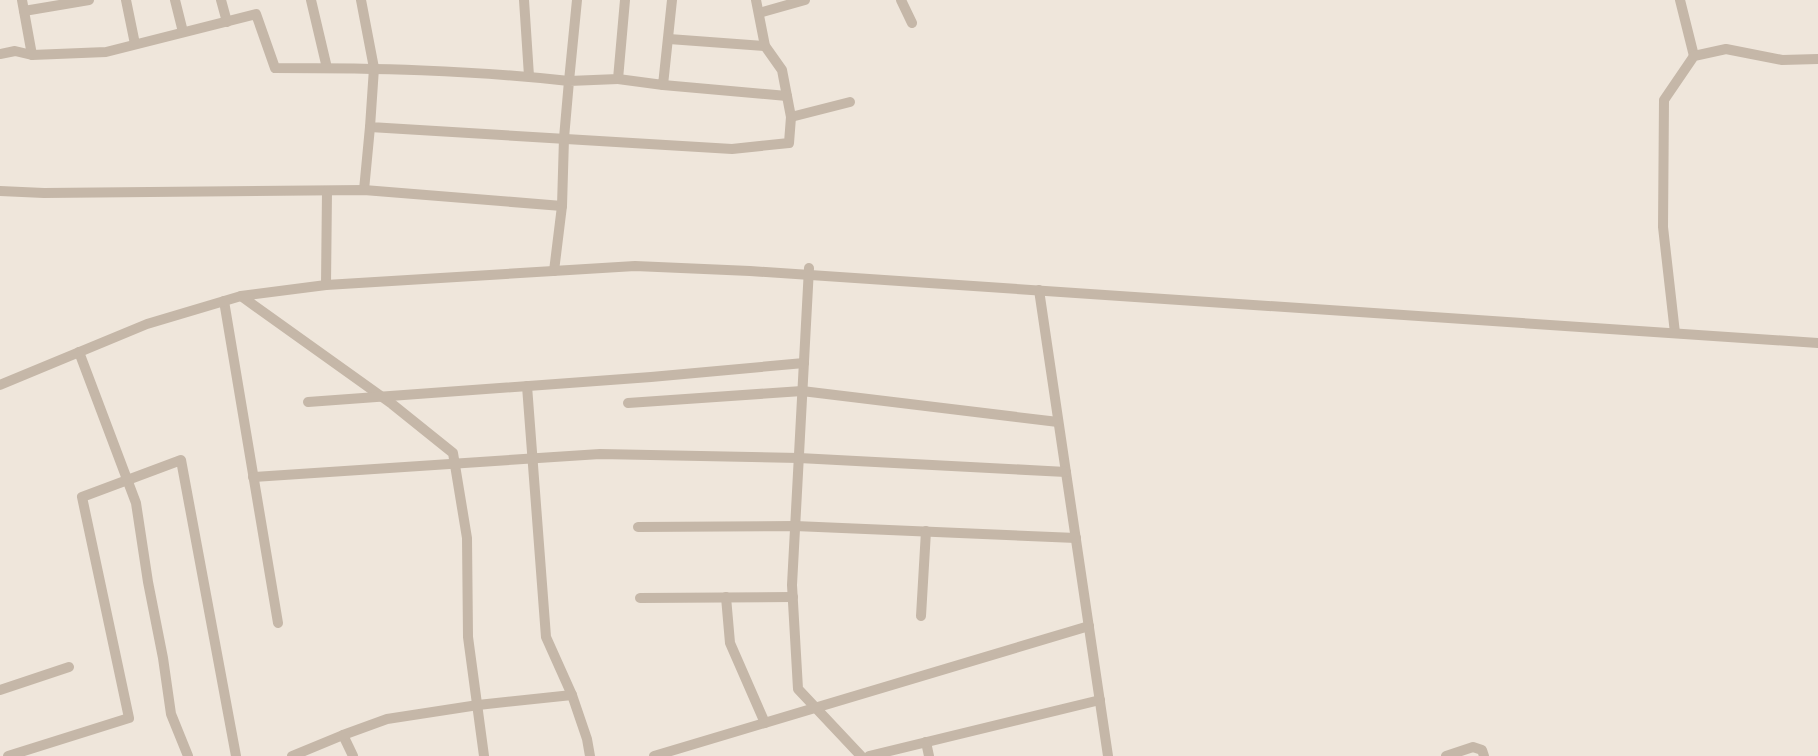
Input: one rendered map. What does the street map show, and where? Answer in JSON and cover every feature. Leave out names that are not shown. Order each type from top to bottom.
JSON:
[{"type":"street","points":[[22,0],[32,54]]},
{"type":"street","points":[[24,11],[73,1],[89,0]]},
{"type":"street","points":[[126,0],[135,44]]},
{"type":"street","points":[[175,0],[184,32]]},
{"type":"street","points":[[221,0],[227,22]]},
{"type":"street","points":[[311,0],[327,68]]},
{"type":"street","points":[[361,0],[374,68],[364,190]]},
{"type":"street","points":[[524,0],[529,76]]},
{"type":"street","points":[[554,271],[562,206],[564,138],[577,0]]},
{"type":"street","points":[[618,79],[625,0]]},
{"type":"street","points":[[663,85],[672,0]]},
{"type":"street","points":[[370,128],[564,138],[732,149],[789,143],[791,117],[782,70],[765,46],[756,0]]},
{"type":"street","points":[[758,13],[805,0]]},
{"type":"street","points":[[901,0],[912,23]]},
{"type":"street","points":[[1680,0],[1694,56]]},
{"type":"street","points":[[0,54],[15,51],[32,54],[106,52],[256,14],[275,68],[374,68],[529,76],[569,81],[618,79],[663,85],[787,96]]},
{"type":"street","points":[[669,39],[765,46]]},
{"type":"street","points":[[1674,333],[1663,227],[1664,100],[1694,56],[1726,49],[1782,60],[1818,59]]},
{"type":"street","points":[[791,117],[850,102]]},
{"type":"street","points":[[0,191],[52,193],[364,190],[562,206]]},
{"type":"street","points":[[326,284],[327,191]]},
{"type":"street","points":[[0,385],[147,324],[241,296],[326,284],[635,266],[809,272],[1039,290],[1818,343]]},
{"type":"street","points":[[809,272],[795,526],[793,597],[798,690],[861,756]]},
{"type":"street","points":[[1039,290],[1108,756]]},
{"type":"street","points":[[241,296],[382,397],[453,453],[467,538],[468,637],[484,756]]},
{"type":"street","points":[[224,300],[278,623]]},
{"type":"street","points":[[79,352],[136,503],[148,582],[163,658],[171,714],[188,756]]},
{"type":"street","points":[[308,402],[651,377],[804,363]]},
{"type":"street","points":[[527,386],[546,638],[572,695],[587,739],[590,756]]},
{"type":"street","points":[[628,403],[802,391],[1058,422]]},
{"type":"street","points":[[254,477],[600,454],[799,458],[1066,472]]},
{"type":"street","points":[[8,756],[128,718],[82,496],[181,460],[236,756]]},
{"type":"street","points":[[638,527],[795,526],[1076,538]]},
{"type":"street","points":[[921,616],[926,531]]},
{"type":"street","points":[[726,597],[730,643],[765,723]]},
{"type":"street","points":[[640,598],[793,597]]},
{"type":"street","points":[[654,756],[1089,626]]},
{"type":"street","points":[[0,690],[69,667]]},
{"type":"street","points":[[292,756],[387,719],[478,705],[572,695]]},
{"type":"street","points":[[874,755],[1100,700]]},
{"type":"street","points":[[343,735],[353,756]]},
{"type":"street","points":[[926,742],[930,756]]},
{"type":"street","points":[[1446,756],[1473,747],[1482,750],[1484,756]]}]
